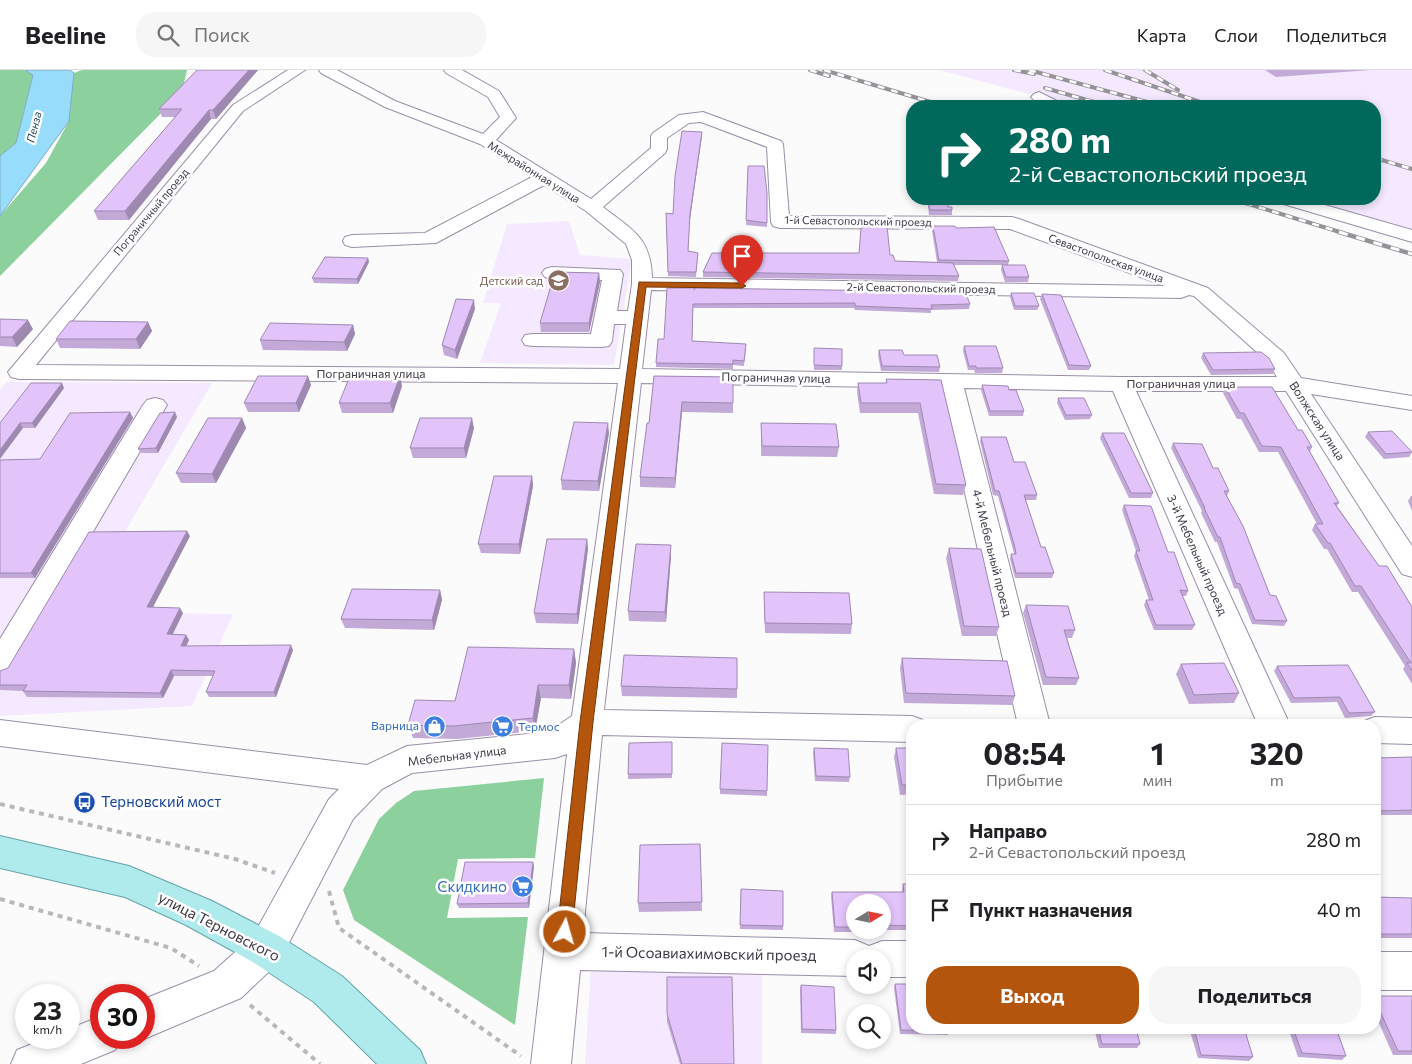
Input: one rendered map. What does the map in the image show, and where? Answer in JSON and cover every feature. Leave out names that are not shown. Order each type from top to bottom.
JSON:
[{"type":"main road","name":"улица Терновского","points":[[0,852],[129,882],[198,913],[266,949],[328,989],[406,1064]]},
{"type":"street","name":"Пограничный проезд","points":[[19,372],[238,108],[298,70]]},
{"type":"street","name":"Межрайонная улица","points":[[326,70],[390,104],[486,141],[592,207],[634,241],[642,272]]},
{"type":"street","points":[[450,70],[494,94],[508,118],[486,141]]},
{"type":"street","points":[[1039,97],[1045,100]]},
{"type":"street","name":"1-й Севастопольский проезд","points":[[592,207],[659,149],[659,136],[685,118],[703,117],[775,144],[780,222],[1012,223]]},
{"type":"street","points":[[352,241],[429,239],[543,178]]},
{"type":"street","points":[[1306,205],[1412,236]]},
{"type":"street","name":"Севастопольская улица","points":[[1012,223],[1200,292]]},
{"type":"street","points":[[539,1062],[563,951],[587,722],[638,318],[642,272]]},
{"type":"street","name":"2-й Севастопольский проезд","points":[[642,272],[1200,292]]},
{"type":"street","points":[[533,340],[601,341],[613,274],[552,273]]},
{"type":"street","name":"Волжская улица","points":[[1200,292],[1276,358],[1412,568]]},
{"type":"street","points":[[605,318],[638,318]]},
{"type":"street","name":"Пограничная улица","points":[[19,372],[630,376],[951,382],[1293,384],[1412,403]]},
{"type":"street","name":"4-й Мебельный проезд","points":[[951,382],[1033,719]]},
{"type":"street","name":"3-й Мебельный проезд","points":[[1121,384],[1271,719]]},
{"type":"street","points":[[0,664],[155,405]]},
{"type":"street","points":[[1386,528],[1412,531]]},
{"type":"street","points":[[587,722],[906,729]]},
{"type":"street","name":"Мебельная улица","points":[[227,986],[266,949],[341,808],[370,779],[407,760],[555,745],[587,722]]},
{"type":"street","points":[[1381,730],[1412,731]]},
{"type":"street","points":[[0,733],[370,779]]},
{"type":"street","name":"1-й Осоавиахимовский проезд","points":[[563,951],[846,958]]},
{"type":"street","points":[[891,959],[906,959]]},
{"type":"street","points":[[1381,970],[1412,972]]},
{"type":"street","points":[[155,1015],[227,986]]},
{"type":"street","points":[[31,1064],[90,1040]]},
{"type":"path","points":[[0,804],[235,859],[283,876]]},
{"type":"path","points":[[333,883],[328,891],[339,928],[539,1062]]},
{"type":"path","points":[[0,899],[171,948],[227,986],[320,1064]]},
{"type":"shaded area","points":[[940,70],[1412,70],[1412,236],[1306,205],[1381,205],[1381,100],[1045,100]]},
{"type":"shaded area","name":"Детский сад","points":[[569,221],[580,255],[632,259],[614,365],[480,363],[501,303],[483,303],[507,224]]},
{"type":"shaded area","points":[[6,382],[212,383],[78,612],[233,614],[192,706],[0,716],[0,390]]},
{"type":"shaded area","points":[[591,968],[762,971],[762,1064],[585,1064]]},
{"type":"green space","points":[[0,70],[24,70],[33,74],[16,143],[0,156]]},
{"type":"green space","points":[[82,70],[187,70],[182,92],[0,276],[0,216],[46,163],[69,121],[74,73]]},
{"type":"green space","points":[[544,778],[535,858],[458,859],[447,918],[528,917],[515,1025],[354,920],[343,890],[379,819],[396,803],[414,791]]},
{"type":"water","name":"Пенза","points":[[25,70],[70,70],[74,73],[69,121],[0,216],[0,156],[16,143],[33,75]]},
{"type":"building","points":[[197,70],[249,70],[213,110],[209,110],[125,211],[94,211],[182,109],[159,109]]},
{"type":"building","points":[[682,131],[702,132],[690,214],[688,251],[698,253],[696,272],[668,272],[666,213],[673,214],[675,176]]},
{"type":"building","points":[[748,166],[764,166],[767,193],[767,223],[746,220]]},
{"type":"building","points":[[929,205],[948,205],[948,207],[952,207],[952,210],[930,210]]},
{"type":"building","points":[[863,226],[887,226],[890,255],[893,255],[895,261],[953,263],[959,276],[703,272],[712,253],[859,253],[861,228]]},
{"type":"building","points":[[933,226],[955,226],[956,228],[994,227],[1009,261],[939,260]]},
{"type":"building","points":[[325,257],[368,258],[357,279],[312,278]]},
{"type":"building","points":[[1002,265],[1025,265],[1029,277],[1006,277]]},
{"type":"building","points":[[555,272],[599,273],[589,323],[540,323]]},
{"type":"building","points":[[667,288],[965,292],[970,304],[931,305],[932,309],[855,306],[855,303],[693,304],[692,341],[746,344],[744,361],[733,360],[733,364],[656,363],[658,339],[664,339]]},
{"type":"building","points":[[1011,293],[1034,293],[1039,306],[1015,306]]},
{"type":"building","points":[[1042,294],[1061,295],[1091,366],[1069,365]]},
{"type":"building","points":[[456,299],[474,300],[455,350],[442,345]]},
{"type":"building","points":[[0,319],[28,320],[12,337],[0,337]]},
{"type":"building","points":[[70,321],[148,322],[136,339],[56,339]]},
{"type":"building","points":[[270,323],[353,325],[344,342],[260,340]]},
{"type":"building","points":[[964,346],[996,346],[1003,368],[976,368],[976,366],[969,366]]},
{"type":"building","points":[[814,348],[842,349],[842,366],[814,365]]},
{"type":"building","points":[[879,350],[902,350],[904,355],[937,355],[940,367],[882,366]]},
{"type":"building","points":[[1261,352],[1269,358],[1275,369],[1213,370],[1203,353]]},
{"type":"building","points":[[258,376],[308,376],[296,403],[244,403]]},
{"type":"building","points":[[350,376],[400,376],[390,403],[339,403]]},
{"type":"building","points":[[654,376],[733,377],[733,403],[682,402],[675,478],[640,477],[647,423],[649,423]]},
{"type":"building","points":[[886,379],[941,380],[966,485],[936,484],[920,403],[861,403],[858,383],[887,383]]},
{"type":"building","points":[[31,383],[62,383],[32,423],[20,423],[0,450],[0,423]]},
{"type":"building","points":[[982,385],[1008,386],[1009,390],[1016,390],[1024,411],[990,411]]},
{"type":"building","points":[[1225,387],[1272,387],[1298,430],[1302,430],[1312,447],[1307,447],[1339,503],[1334,503],[1379,566],[1387,566],[1412,607],[1412,671],[1407,663],[1411,663],[1361,586],[1355,586],[1330,543],[1328,543],[1315,524],[1323,524],[1281,447],[1262,446],[1244,413],[1240,413]]},
{"type":"building","points":[[1058,398],[1084,398],[1092,415],[1066,415]]},
{"type":"building","points":[[130,412],[31,573],[0,573],[0,460],[40,459],[70,413]]},
{"type":"building","points":[[175,412],[156,448],[138,449],[160,413]]},
{"type":"building","points":[[208,418],[242,418],[212,474],[176,473]]},
{"type":"building","points":[[420,418],[472,418],[464,448],[410,448]]},
{"type":"building","points":[[574,422],[608,423],[598,481],[561,480]]},
{"type":"building","points":[[761,423],[836,424],[839,447],[762,446]]},
{"type":"building","points":[[1392,431],[1412,452],[1386,454],[1368,432]]},
{"type":"building","points":[[1102,433],[1124,433],[1153,493],[1131,493]]},
{"type":"building","points":[[981,437],[1006,437],[1014,462],[1025,462],[1037,495],[1024,495],[1041,547],[1045,547],[1054,573],[1016,573],[1011,554],[1016,554],[1015,548],[999,491],[995,491]]},
{"type":"building","points":[[1173,443],[1202,444],[1213,468],[1218,468],[1229,491],[1224,491],[1243,526],[1270,595],[1276,596],[1287,621],[1255,620],[1240,584],[1236,583],[1220,537],[1218,537]]},
{"type":"building","points":[[494,476],[532,476],[519,544],[478,544]]},
{"type":"building","points":[[1124,505],[1151,506],[1168,552],[1174,552],[1188,591],[1180,590],[1195,625],[1156,625],[1146,600],[1153,600],[1136,551],[1140,551]]},
{"type":"building","points":[[187,531],[147,607],[180,608],[167,634],[186,635],[181,646],[291,645],[274,692],[206,692],[215,671],[171,670],[160,693],[23,691],[27,685],[0,685],[0,671],[8,668],[89,532]]},
{"type":"building","points":[[547,539],[587,539],[577,614],[534,613]]},
{"type":"building","points":[[636,544],[671,545],[665,612],[628,611]]},
{"type":"building","points":[[949,548],[981,549],[999,627],[964,626]]},
{"type":"building","points":[[352,589],[440,590],[432,620],[341,619]]},
{"type":"building","points":[[764,592],[849,593],[852,624],[765,623]]},
{"type":"building","points":[[1026,605],[1068,606],[1075,630],[1064,630],[1079,678],[1046,677]]},
{"type":"building","points":[[468,647],[574,649],[569,685],[538,685],[533,718],[453,726],[408,725],[415,700],[455,701]]},
{"type":"building","points":[[624,655],[737,658],[737,689],[621,686]]},
{"type":"building","points":[[902,658],[1007,661],[1015,696],[906,693]]},
{"type":"building","points":[[1224,663],[1239,693],[1194,695],[1181,664]]},
{"type":"building","points":[[1348,665],[1375,712],[1349,713],[1340,697],[1294,698],[1277,666]]},
{"type":"building","points":[[672,742],[672,774],[628,774],[629,743]]},
{"type":"building","points":[[722,743],[768,745],[767,791],[720,789]]},
{"type":"building","points":[[814,748],[848,749],[850,777],[816,776]]},
{"type":"building","points":[[896,748],[906,748],[906,785],[902,785]]},
{"type":"building","points":[[1412,757],[1412,810],[1381,811],[1381,758]]},
{"type":"building","points":[[700,844],[702,902],[638,903],[640,845]]},
{"type":"building","points":[[465,862],[533,862],[528,903],[457,904]]},
{"type":"building","points":[[903,884],[906,884],[906,926],[891,925],[891,894],[846,894],[846,927],[835,927],[832,892],[904,892]]},
{"type":"building","points":[[741,889],[783,891],[783,926],[740,925]]},
{"type":"building","points":[[1381,897],[1412,898],[1412,934],[1381,934]]},
{"type":"building","points":[[667,977],[732,977],[734,1064],[682,1064],[667,1014]]},
{"type":"building","points":[[895,984],[906,984],[906,1030],[901,1030]]},
{"type":"building","points":[[801,985],[834,987],[836,1030],[802,1029]]},
{"type":"building","points":[[1381,996],[1412,996],[1412,1051],[1398,1051],[1381,1013]]},
{"type":"building","points":[[1100,1034],[1138,1034],[1140,1044],[1102,1044]]},
{"type":"building","points":[[1196,1034],[1246,1034],[1253,1057],[1201,1055]]},
{"type":"building","points":[[1295,1034],[1338,1034],[1346,1056],[1302,1053]]},
{"type":"railway","points":[[810,70],[829,76]]},
{"type":"railway","points":[[824,70],[924,100]]},
{"type":"railway","points":[[1014,70],[1034,74]]},
{"type":"railway","points":[[1029,70],[1140,100]]},
{"type":"railway","points":[[1105,70],[1194,100]]},
{"type":"railway","points":[[1145,70],[1178,90]]},
{"type":"railway","points":[[1045,88],[1087,100]]},
{"type":"railway","points":[[1381,160],[1412,169]]},
{"type":"railway","points":[[1252,205],[1343,233]]},
{"type":"railway","points":[[1339,232],[1412,254]]},
{"type":"place","name":"Детский сад","points":[[559,281]]},
{"type":"place","name":"Варница","points":[[435,726]]},
{"type":"place","name":"Термос","points":[[502,727]]},
{"type":"place","name":"Терновский мост","points":[[85,802]]},
{"type":"place","name":"Скидкино","points":[[523,887]]},
{"type":"route","points":[[565,932],[587,722],[642,284],[742,286]]}]
